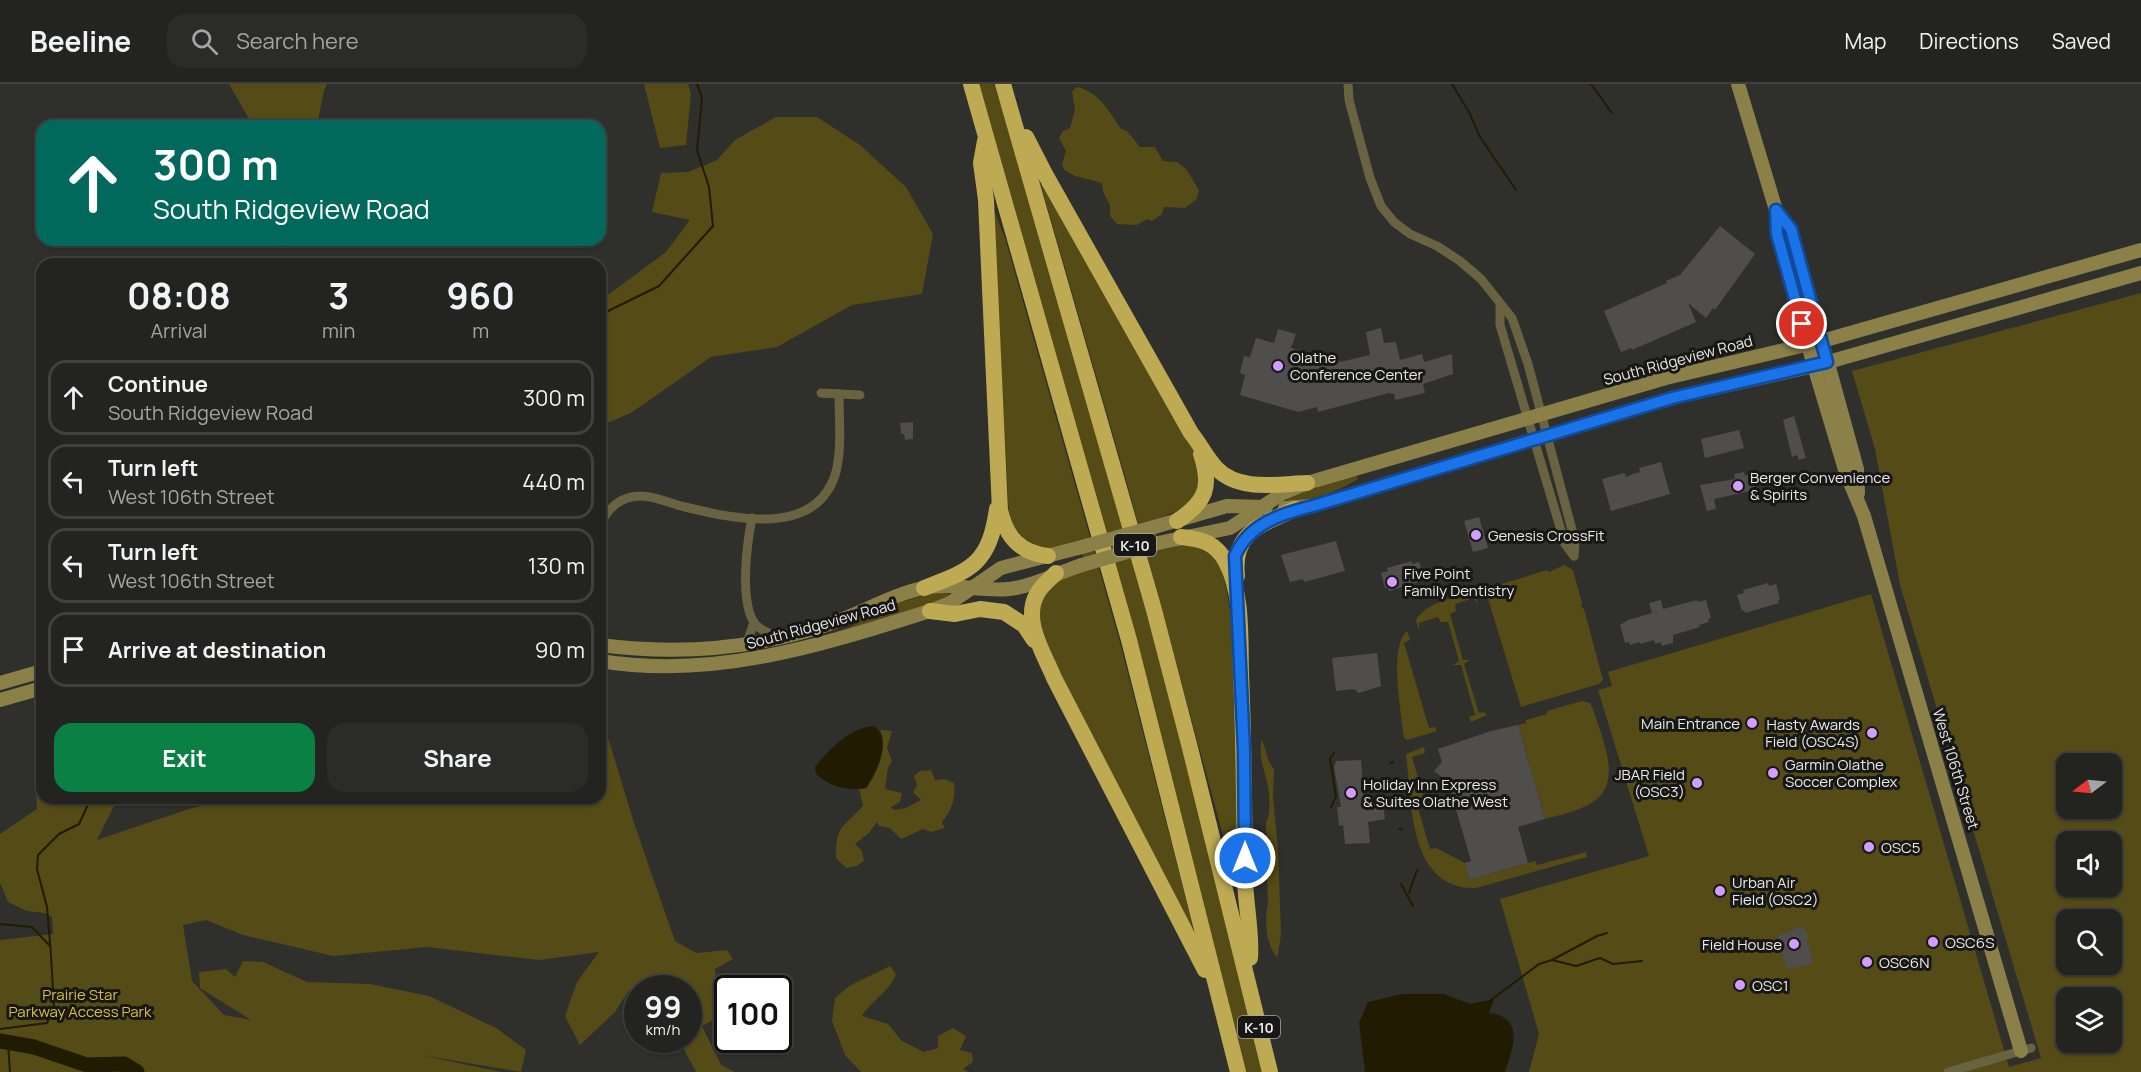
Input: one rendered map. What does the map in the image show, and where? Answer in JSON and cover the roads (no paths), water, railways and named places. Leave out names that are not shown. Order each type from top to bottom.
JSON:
[{"type":"highway","name":"K-10","points":[[970,84],[1129,640],[1238,1072]]},
{"type":"highway","name":"K-10","points":[[1003,84],[1154,610],[1270,1072]]},
{"type":"highway","points":[[1011,110],[1049,183],[1191,432],[1217,469],[1233,480],[1258,485],[1307,483]]},
{"type":"highway","points":[[986,137],[981,163],[986,200],[1000,510],[1007,533],[1027,551],[1048,556]]},
{"type":"highway","points":[[1191,432],[1207,472],[1206,485],[1196,507],[1179,529],[1214,546],[1227,563],[1236,588]]},
{"type":"highway","points":[[924,588],[959,575],[981,559],[990,544],[994,529],[998,490]]},
{"type":"highway","points":[[1248,983],[1251,950],[1245,879],[1244,750],[1235,556],[1243,541],[1252,531],[1295,509]]},
{"type":"highway","points":[[1054,678],[1036,634],[1032,614],[1038,592],[1056,573]]},
{"type":"highway","points":[[930,611],[955,614],[980,609],[1004,612],[1024,625],[1183,924],[1222,1007]]},
{"type":"main road","name":"West 106th Street","points":[[1738,84],[1776,210],[1791,229],[1846,473],[1858,496],[2026,1049]]},
{"type":"main road","name":"South Ridgeview Road","points":[[606,662],[683,667],[786,653],[930,611],[950,603],[1001,568],[1154,527],[1230,528],[1283,493],[1307,483],[1666,378],[1815,342],[2141,250]]},
{"type":"main road","name":"South Ridgeview Road","points":[[606,646],[688,650],[743,645],[781,638],[830,624],[892,597],[924,588],[1003,589],[1020,587],[1056,573],[1158,543],[1179,529],[1227,506],[1295,509],[1313,506],[1672,398],[1820,364],[2141,273]]},
{"type":"main road","points":[[755,659],[764,641]]},
{"type":"main road","points":[[0,683],[36,673]]},
{"type":"main road","points":[[0,700],[36,690]]},
{"type":"street","points":[[1348,84],[1351,109],[1370,178],[1381,206],[1402,228],[1460,261],[1481,279],[1512,318],[1521,339],[1540,438],[1575,541],[1574,556],[1565,544],[1534,416],[1500,325],[1500,305]]},
{"type":"street","points":[[821,393],[860,395]]},
{"type":"street","points":[[606,514],[619,501],[643,496],[686,508],[752,518],[778,520],[798,514],[816,503],[829,488],[838,461],[839,394]]},
{"type":"street","points":[[743,645],[748,640],[754,622],[745,575],[752,518]]},
{"type":"street","points":[[754,622],[764,631],[781,638]]},
{"type":"street","points":[[1948,1072],[2026,1049]]},
{"type":"waterway","points":[[606,312],[659,286],[713,226],[709,187],[697,150],[702,98],[697,84]]},
{"type":"waterway","points":[[1452,84],[1469,112],[1480,137],[1516,190]]},
{"type":"waterway","points":[[1591,84],[1612,113]]},
{"type":"waterway","points":[[1331,807],[1336,797],[1330,758],[1334,753]]},
{"type":"waterway","points":[[0,1029],[47,1023],[54,1007],[47,907],[37,869],[38,855],[59,834],[79,824],[88,804]]},
{"type":"waterway","points":[[1409,893],[1417,870]]},
{"type":"waterway","points":[[1401,884],[1413,906]]},
{"type":"waterway","points":[[0,924],[32,927],[49,945]]},
{"type":"waterway","points":[[1491,1000],[1539,964],[1607,933]]},
{"type":"waterway","points":[[1552,960],[1576,966],[1600,958],[1613,964],[1642,961]]},
{"type":"waterway","points":[[0,1041],[34,1047],[87,1065],[124,1064],[137,1072]]},
{"type":"waterway","points":[[8,1042],[10,1072]]},
{"type":"place","name":"Olathe Conference Center","points":[[1278,366]]},
{"type":"place","name":"Berger Convenience & Spirits","points":[[1738,486]]},
{"type":"place","name":"Genesis CrossFit","points":[[1476,535]]},
{"type":"place","name":"Five Point Family Dentistry","points":[[1392,582]]},
{"type":"place","name":"Main Entrance","points":[[1752,723]]},
{"type":"place","name":"Hasty Awards Field (OSC4S)","points":[[1872,733]]},
{"type":"place","name":"Garmin Olathe Soccer Complex","points":[[1773,773]]},
{"type":"place","name":"JBAR Field (OSC3)","points":[[1697,783]]},
{"type":"place","name":"Holiday Inn Express & Suites Olathe West","points":[[1351,793]]},
{"type":"place","name":"OSC5","points":[[1869,847]]},
{"type":"place","name":"Urban Air Field (OSC2)","points":[[1720,891]]},
{"type":"place","name":"OSC6S","points":[[1933,942]]},
{"type":"place","name":"Field House","points":[[1794,944]]},
{"type":"place","name":"OSC6N","points":[[1867,962]]},
{"type":"place","name":"OSC1","points":[[1740,985]]},
{"type":"park label","name":"Prairie Star Parkway Access Park","points":[[80,1002]]}]
